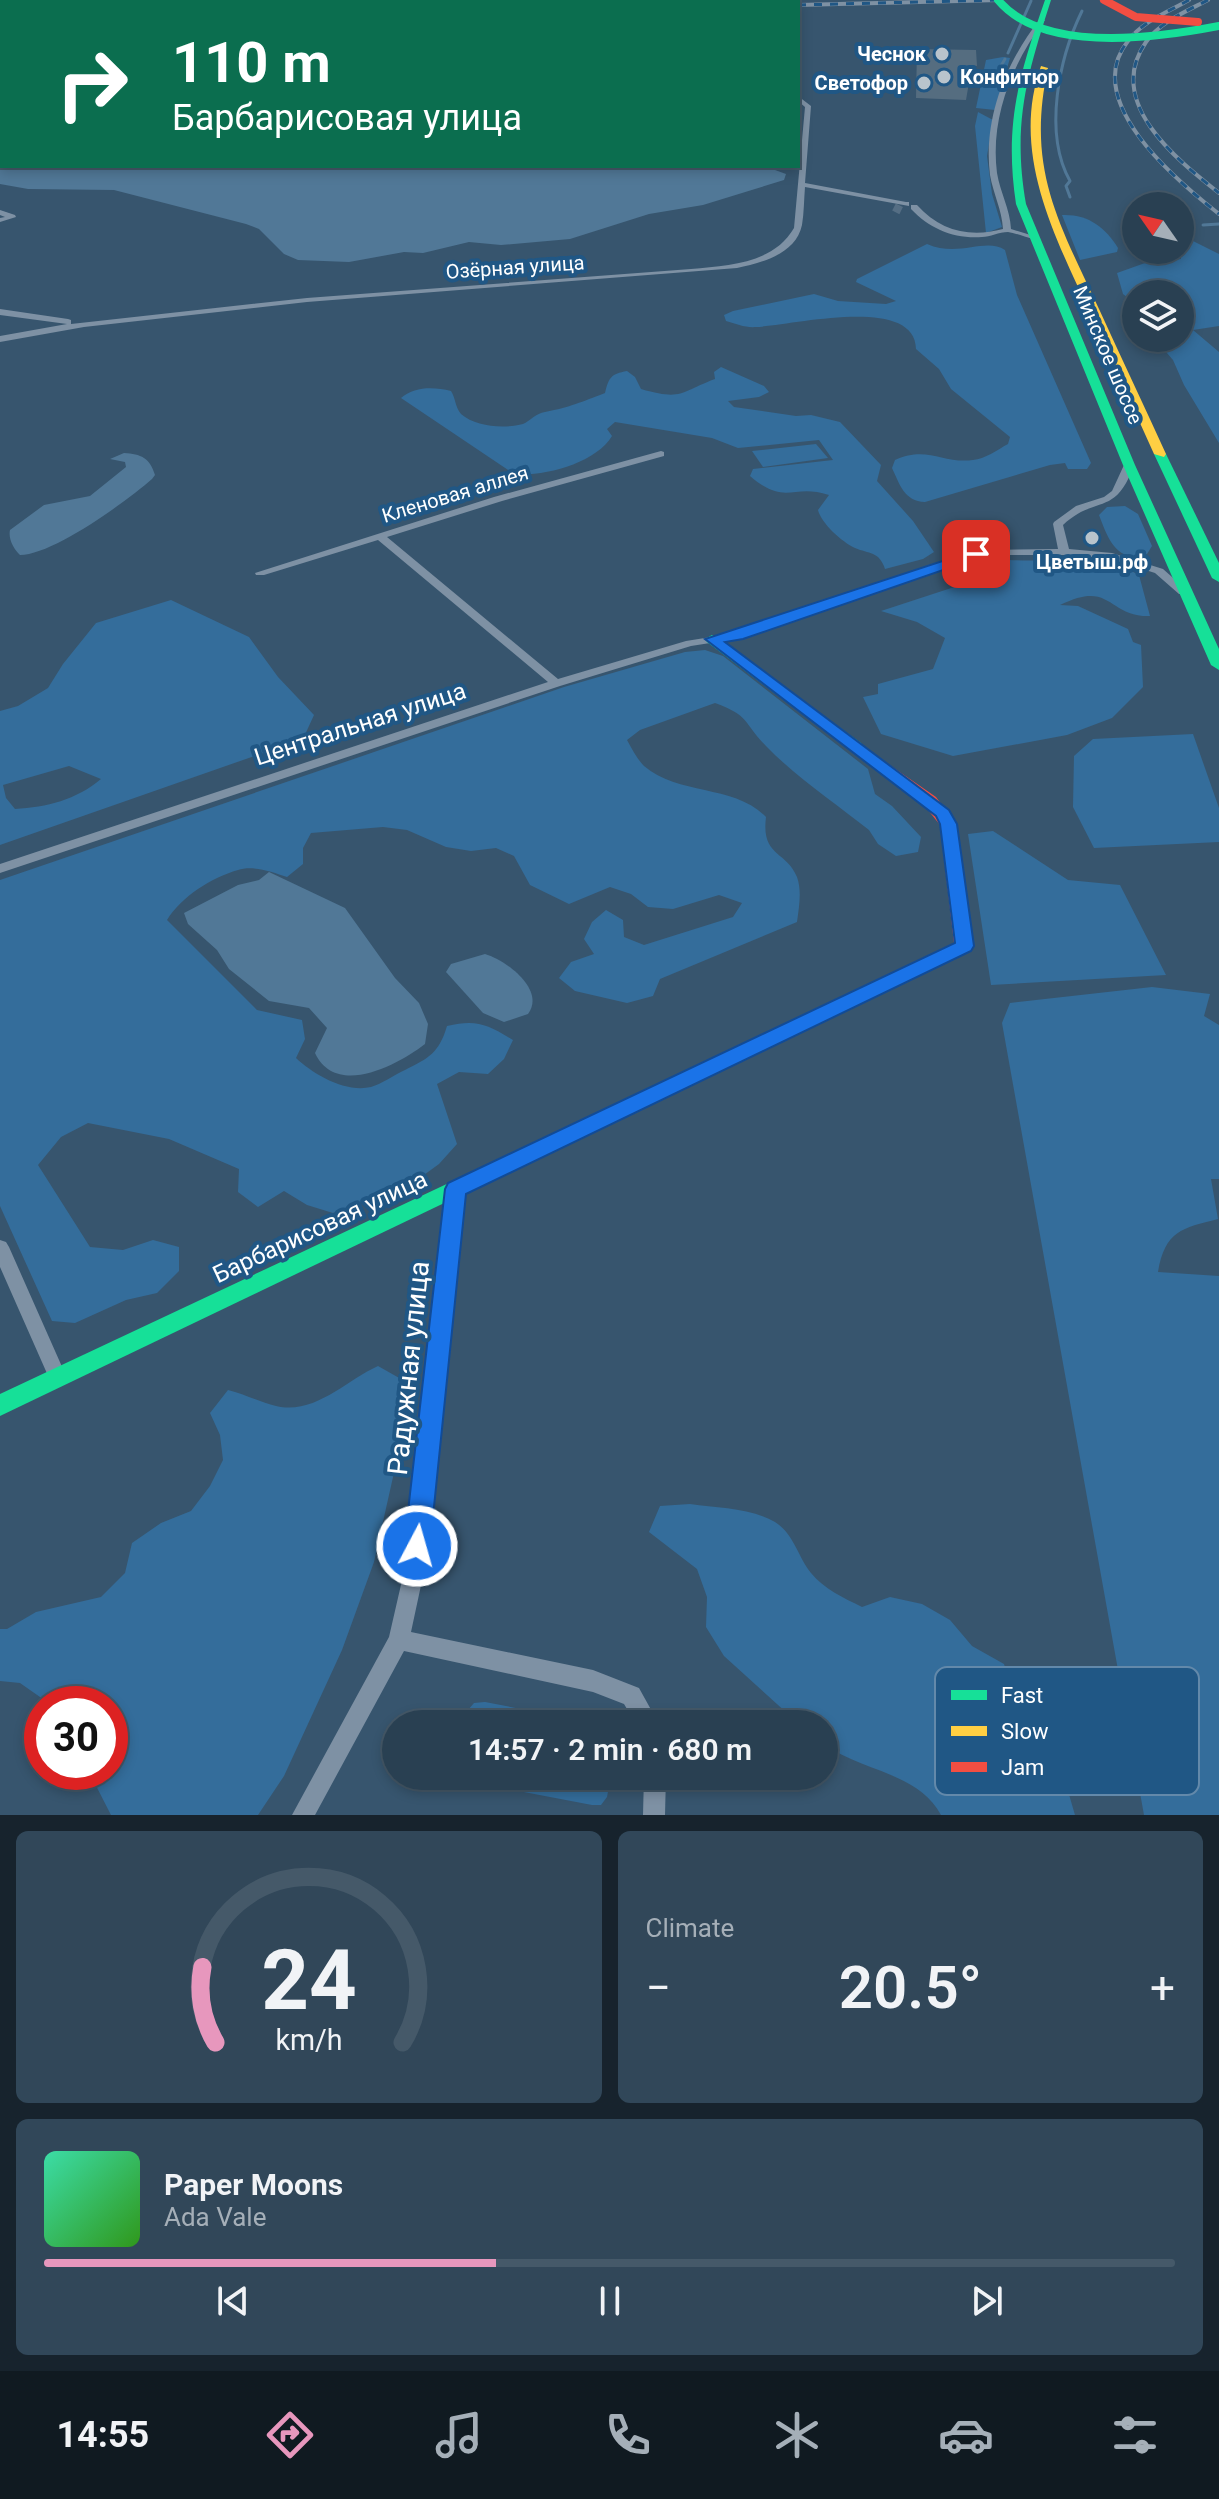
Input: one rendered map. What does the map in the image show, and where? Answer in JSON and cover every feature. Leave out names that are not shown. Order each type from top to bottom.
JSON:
[{"type":"main road","points":[[998,0],[1002,9],[1018,19],[1082,34],[1167,36],[1219,26]]},
{"type":"main road","points":[[1039,53],[1042,20],[1048,0]]},
{"type":"main road","points":[[1039,53],[1067,0]]},
{"type":"main road","points":[[1104,0],[1120,11],[1149,18],[1219,20]]},
{"type":"main road","name":"Минское шоссе","points":[[1039,53],[1014,108],[1011,155],[1021,204],[1129,465],[1219,665]]},
{"type":"main road","name":"Минское шоссе","points":[[1039,53],[1033,126],[1043,197],[1056,233],[1219,578]]},
{"type":"main road","name":"Барбарисовая улица","points":[[0,1405],[964,946],[948,824],[943,813],[712,639]]},
{"type":"street","points":[[1007,230],[992,150],[1005,87],[1017,52],[1042,20]]},
{"type":"street","name":"Озёрная улица","points":[[0,339],[84,324],[364,294],[538,284],[721,268],[768,256],[792,244],[798,228],[808,106],[800,100]]},
{"type":"street","points":[[801,184],[877,198],[904,207],[946,230],[967,235],[1007,230],[1033,237]]},
{"type":"street","points":[[800,198],[831,191]]},
{"type":"street","points":[[0,212],[12,217],[0,220]]},
{"type":"street","name":"Озёрная улица","points":[[0,312],[84,324]]},
{"type":"street","points":[[12,314],[18,322],[14,336]]},
{"type":"street","name":"Кленовая аллея","points":[[260,573],[498,499],[661,454]]},
{"type":"street","points":[[1064,552],[1058,524],[1069,514],[1115,496],[1123,486],[1129,465]]},
{"type":"street","points":[[380,536],[556,683]]},
{"type":"street","name":"Центральная улица","points":[[0,869],[556,683],[690,643],[738,636],[976,554],[1064,552],[1134,561],[1159,571],[1189,597]]},
{"type":"street","name":"Радужная улица","points":[[303,1815],[399,1640],[413,1576],[456,1189]]},
{"type":"street","points":[[0,1247],[58,1378]]},
{"type":"street","points":[[399,1640],[593,1681],[631,1696],[640,1710]]},
{"type":"street","points":[[654,1815],[655,1790]]},
{"type":"shaded area","points":[[1010,58],[995,110],[976,108],[986,60]]},
{"type":"shaded area","points":[[978,112],[993,120],[987,156],[992,194],[1002,227],[986,233],[975,126]]},
{"type":"shaded area","points":[[0,168],[770,168],[786,174],[784,180],[703,205],[649,214],[570,239],[501,245],[469,242],[423,253],[404,252],[349,262],[298,260],[284,254],[259,229],[246,224],[114,190],[28,189],[0,184]]},
{"type":"shaded area","points":[[1062,215],[1095,223],[1113,241],[1117,252],[1080,260]]},
{"type":"shaded area","points":[[1194,242],[1219,254],[1219,326],[1194,330],[1194,280],[1122,280],[1122,290],[1117,273],[1142,264],[1194,264]]},
{"type":"shaded area","points":[[927,244],[950,249],[989,246],[1005,250],[1017,295],[1091,463],[1087,469],[1068,469],[1065,463],[1050,465],[925,502],[912,499],[892,468],[895,460],[916,454],[962,461],[977,459],[1008,444],[1010,437],[951,389],[939,369],[916,349],[910,332],[895,322],[874,318],[848,317],[752,327],[726,321],[724,315],[733,311],[814,294],[838,301],[886,304],[896,301],[856,282],[857,279]]},
{"type":"shaded area","points":[[1194,331],[1219,352],[1219,443],[1184,385],[1166,352],[1194,352]]},
{"type":"shaded area","points":[[721,367],[764,386],[769,392],[759,397],[728,401],[734,407],[796,416],[811,415],[840,422],[881,465],[877,481],[913,521],[934,552],[923,559],[885,569],[877,556],[850,545],[823,521],[818,510],[829,495],[772,490],[750,476],[753,469],[833,460],[819,440],[738,448],[712,438],[615,422],[607,429],[612,436],[604,446],[582,461],[540,473],[514,474],[401,398],[425,388],[451,391],[459,411],[467,418],[490,426],[507,426],[523,424],[536,415],[605,393],[612,377],[622,372],[627,371],[635,377],[641,389],[674,395],[715,379],[714,372]]},
{"type":"shaded area","points":[[816,444],[828,458],[763,467],[752,451]]},
{"type":"shaded area","points":[[124,453],[140,456],[147,461],[155,475],[152,479],[70,537],[34,553],[20,555],[12,544],[10,530],[44,505],[90,496],[126,467],[125,462],[110,459]]},
{"type":"shaded area","points":[[1125,506],[1138,514],[1152,546],[1147,554],[1128,556],[1115,547],[1106,533],[1099,515],[1107,507]]},
{"type":"shaded area","points":[[1009,560],[1094,562],[1139,575],[1150,616],[1125,611],[1100,597],[1077,598],[1060,605],[1078,606],[1128,629],[1133,642],[1141,645],[1143,687],[1112,718],[1067,735],[953,756],[881,734],[863,697],[878,694],[878,684],[933,669],[945,638],[917,622],[881,611],[991,575]]},
{"type":"shaded area","points":[[171,600],[249,637],[278,677],[314,715],[303,739],[0,845],[0,711],[18,706],[48,688],[96,623]],"holes":[[[69,766],[101,779],[61,801],[15,809],[6,798],[3,785]]]},
{"type":"shaded area","points":[[705,650],[723,656],[868,769],[875,794],[892,806],[921,837],[918,852],[896,856],[878,844],[869,830],[778,757],[741,716],[715,703],[640,730],[627,740],[641,763],[658,775],[738,799],[766,817],[767,839],[792,868],[799,882],[797,922],[660,979],[653,996],[627,1003],[575,991],[559,978],[571,962],[594,954],[584,939],[592,922],[606,910],[623,920],[624,937],[644,945],[733,917],[742,903],[719,895],[673,909],[648,907],[631,894],[610,887],[569,904],[530,885],[514,856],[496,848],[471,851],[446,847],[407,830],[383,827],[311,833],[303,848],[303,864],[287,877],[250,868],[228,873],[208,883],[181,903],[167,920],[257,1010],[302,1020],[305,1039],[296,1058],[320,1076],[351,1087],[375,1086],[427,1058],[437,1049],[447,1026],[457,1024],[481,1024],[513,1040],[504,1059],[488,1074],[459,1072],[437,1084],[457,1144],[439,1164],[417,1180],[333,1213],[307,1205],[284,1191],[258,1207],[238,1192],[239,1169],[169,1139],[88,1123],[61,1137],[38,1165],[90,1247],[123,1250],[153,1240],[179,1247],[179,1271],[157,1293],[126,1300],[75,1323],[52,1321],[0,1206],[0,880],[564,687],[685,652]]},
{"type":"shaded area","points":[[1193,734],[1219,808],[1219,842],[1094,848],[1073,807],[1074,756],[1093,739]]},
{"type":"shaded area","points":[[993,831],[1068,880],[1120,885],[1166,975],[991,985],[968,834]]},
{"type":"shaded area","points":[[269,872],[345,908],[395,978],[419,1003],[428,1024],[425,1044],[384,1068],[368,1073],[337,1074],[325,1066],[315,1053],[327,1028],[309,1008],[269,1001],[229,969],[217,950],[188,924],[184,913],[238,885],[259,880]]},
{"type":"shaded area","points":[[485,954],[513,969],[528,986],[532,1005],[528,1014],[504,1022],[483,1013],[446,972],[451,964]]},
{"type":"shaded area","points":[[1152,987],[1210,994],[1204,1016],[1219,1025],[1219,1179],[1211,1179],[1218,1219],[1194,1225],[1177,1234],[1165,1248],[1158,1272],[1219,1276],[1219,1815],[1144,1815],[1140,1795],[1199,1795],[1199,1667],[1117,1667],[1002,1023],[1010,1003]]},
{"type":"shaded area","points":[[378,1366],[401,1379],[404,1428],[374,1562],[342,1650],[284,1776],[258,1815],[111,1815],[98,1790],[128,1790],[128,1686],[24,1686],[0,1681],[0,1629],[7,1629],[36,1612],[101,1597],[125,1573],[132,1543],[161,1523],[191,1511],[210,1486],[223,1460],[220,1435],[210,1413],[228,1390],[276,1406],[304,1406]]},
{"type":"shaded area","points":[[690,1504],[766,1517],[787,1533],[806,1567],[835,1593],[862,1607],[890,1597],[922,1604],[950,1620],[972,1646],[1005,1667],[935,1667],[935,1795],[1069,1795],[1075,1815],[941,1815],[918,1790],[838,1753],[838,1710],[784,1710],[724,1656],[706,1627],[707,1597],[697,1569],[649,1532],[660,1506]]},
{"type":"shaded area","points":[[485,1702],[526,1710],[468,1710],[474,1703]]},
{"type":"shaded area","points":[[513,1790],[608,1790],[601,1805]]},
{"type":"building","name":"Конфитюр","points":[[917,49],[976,50],[977,66],[972,65],[966,100],[916,98]]},
{"type":"waterway","points":[[1008,53],[1031,1]]},
{"type":"waterway","points":[[1070,197],[1066,186],[1070,181],[1057,141],[1057,96],[1067,51],[1082,11]]},
{"type":"waterway","points":[[998,77],[995,76],[1005,59]]},
{"type":"waterway","points":[[1203,225],[1219,224]]},
{"type":"tunnel","points":[[894,207],[902,211]]},
{"type":"railway","points":[[800,5],[1000,0]]},
{"type":"railway","points":[[1189,0],[1148,22],[1128,41],[1116,64],[1116,89],[1125,113],[1140,138],[1159,161],[1219,214]]},
{"type":"railway","points":[[1208,0],[1174,18],[1152,35],[1135,64],[1134,86],[1139,107],[1166,146],[1219,193]]},
{"type":"traffic: fast","points":[[998,0],[1010,14],[1028,24],[1081,35],[1142,36],[1219,26]]},
{"type":"traffic: fast","points":[[1048,0],[1024,76],[1015,123],[1016,175],[1021,204],[1129,465],[1219,665]]},
{"type":"traffic: fast","points":[[1160,454],[1219,578]]},
{"type":"traffic: fast","points":[[712,639],[855,746]]},
{"type":"traffic: fast","points":[[0,1405],[702,1071]]},
{"type":"traffic: slow","points":[[1044,68],[1037,105],[1036,140],[1040,176],[1049,212],[1160,454]]},
{"type":"traffic: jam","points":[[1104,0],[1136,17],[1198,22]]},
{"type":"traffic: jam","points":[[702,1071],[964,946],[948,824],[930,801],[855,746]]},
{"type":"place","name":"Чеснок","points":[[942,54]]},
{"type":"place","name":"Конфитюр","points":[[944,77]]},
{"type":"place","name":"Светофор","points":[[924,83]]},
{"type":"place","name":"Цветыш.рф","points":[[1092,538]]},
{"type":"route","points":[[417,1546],[456,1189],[964,946],[948,824],[943,813],[712,639],[738,636],[976,554]]}]
